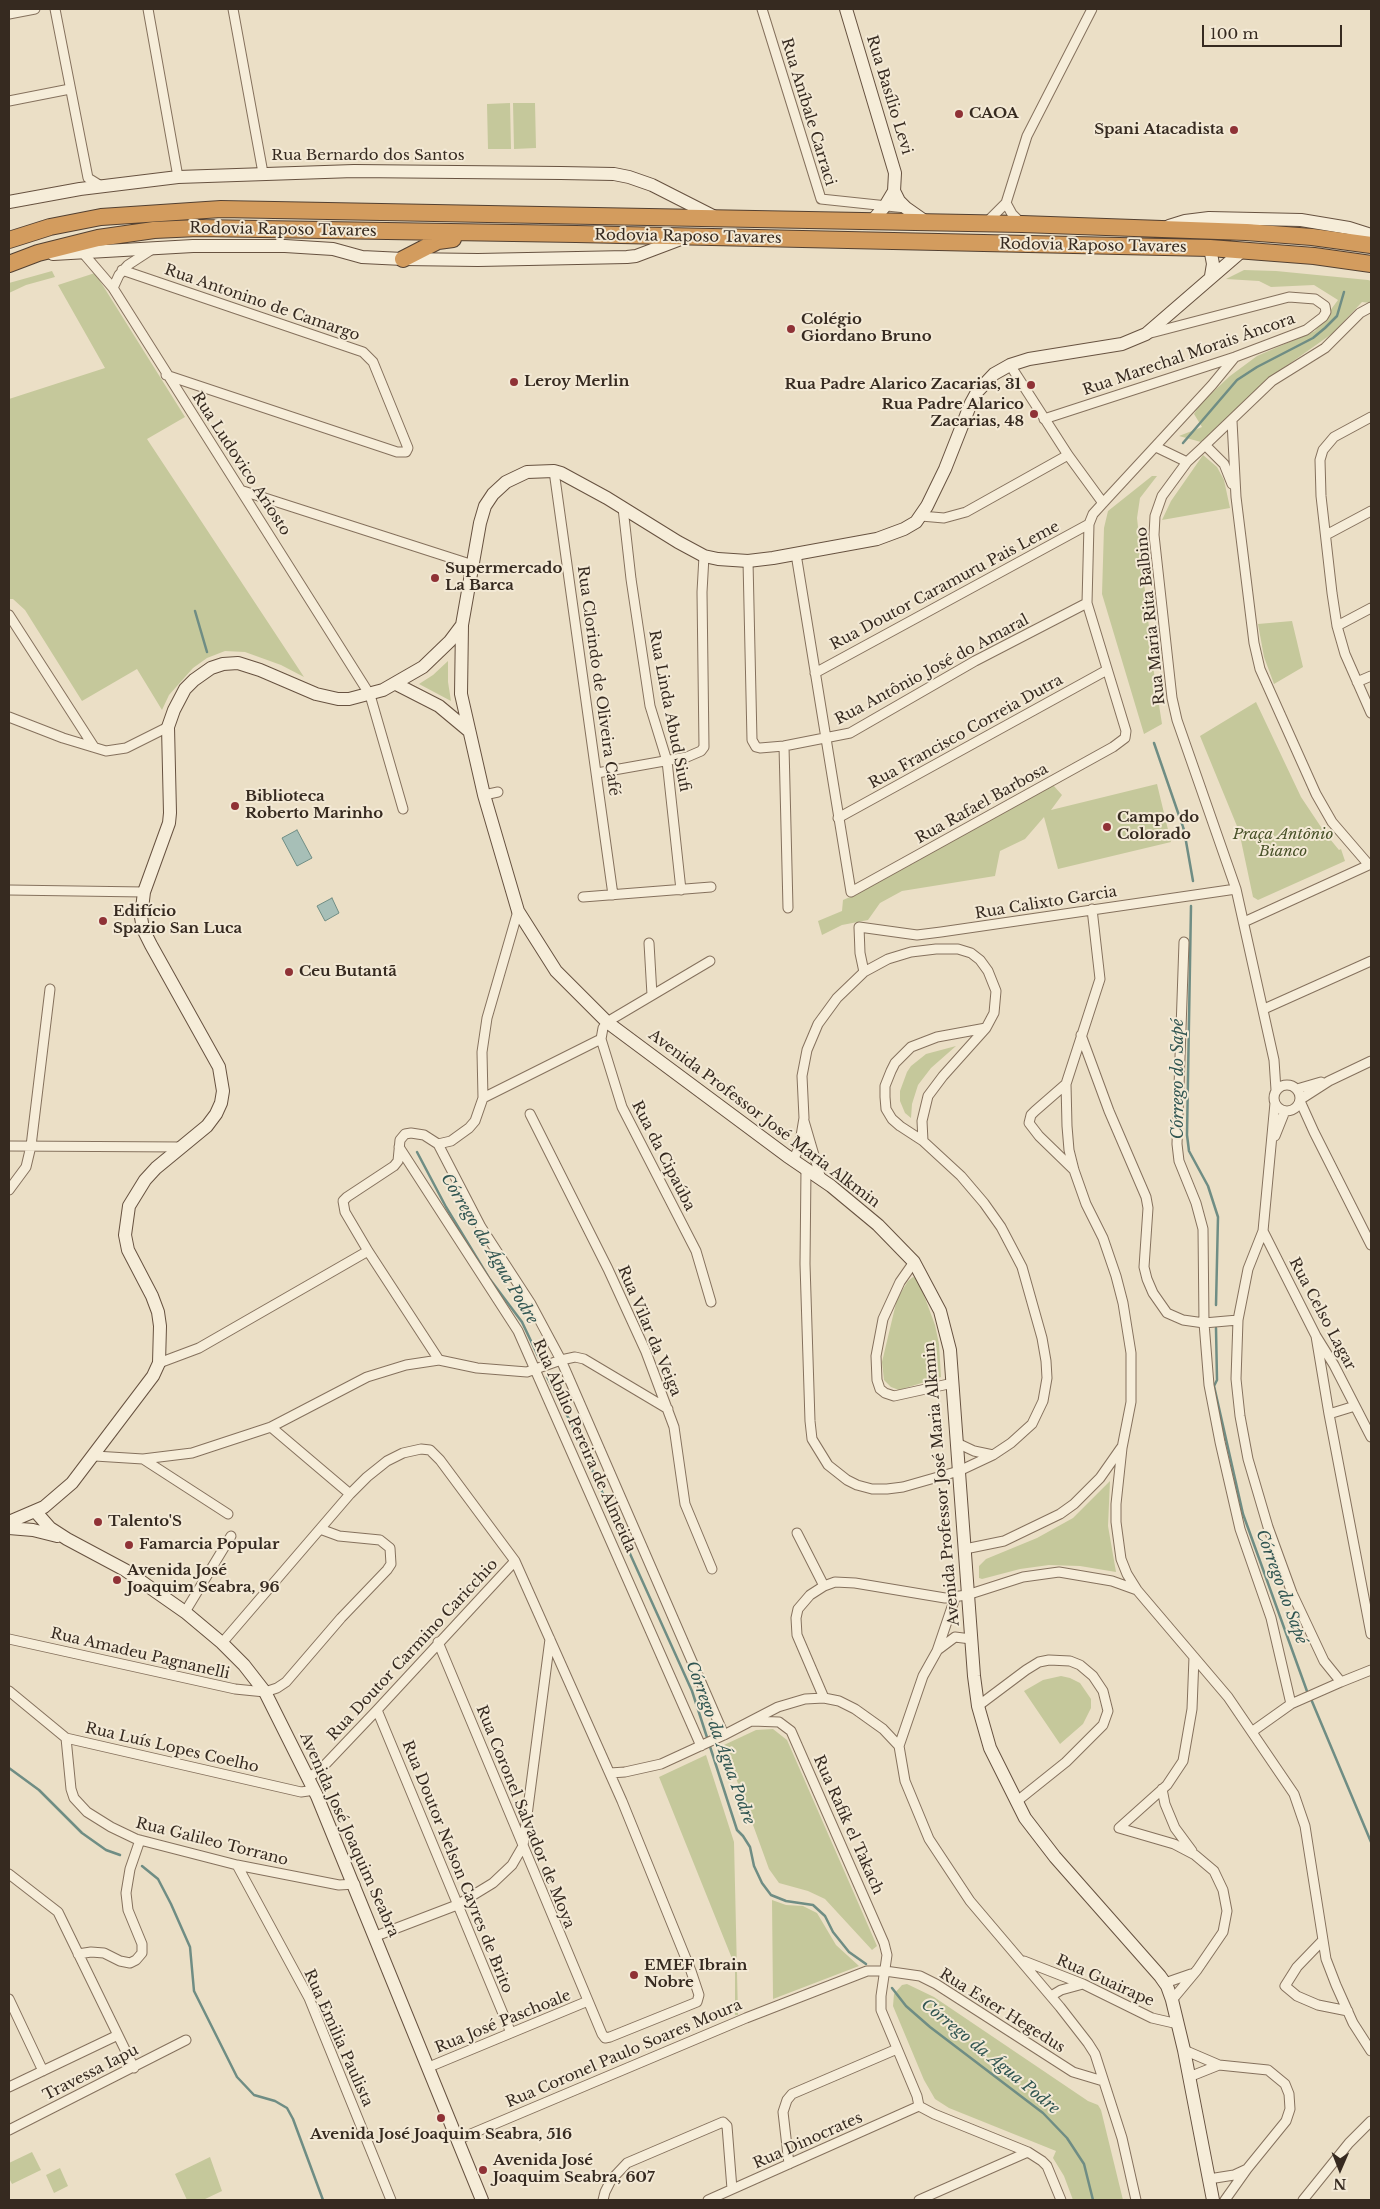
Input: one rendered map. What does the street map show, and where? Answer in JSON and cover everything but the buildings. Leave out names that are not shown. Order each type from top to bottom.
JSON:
[{"type":"highway","name":"Rodovia Raposo Tavares","points":[[10,239],[50,227],[101,217],[221,209],[1022,224],[1303,236],[1371,245]]},
{"type":"highway","name":"Rodovia Raposo Tavares","points":[[9,264],[98,238],[154,230],[198,228],[499,232],[684,238],[1210,248],[1314,256],[1371,264]]},
{"type":"highway","points":[[403,259],[438,241],[499,232]]},
{"type":"street","points":[[9,14],[35,9]]},
{"type":"street","points":[[55,9],[88,178],[101,186]]},
{"type":"street","points":[[148,9],[178,177]]},
{"type":"street","points":[[233,9],[263,173]]},
{"type":"street","name":"Rua Aníbale Carraci","points":[[762,9],[821,199],[906,208]]},
{"type":"street","name":"Rua Basílio Levi","points":[[846,9],[891,157],[895,173],[894,191]]},
{"type":"street","points":[[986,224],[1006,203],[1027,136],[1092,9]]},
{"type":"street","points":[[9,101],[70,89]]},
{"type":"street","name":"Rua Bernardo dos Santos","points":[[9,202],[80,189],[178,177],[263,173],[442,172],[614,174],[652,185],[719,219]]},
{"type":"street","points":[[80,189],[88,178]]},
{"type":"street","points":[[872,221],[885,206],[894,191]]},
{"type":"street","points":[[894,191],[899,201],[906,208],[926,222]]},
{"type":"street","points":[[1006,203],[1012,214],[1022,224]]},
{"type":"street","points":[[1158,229],[1185,221],[1209,218],[1258,218],[1301,220],[1349,228],[1371,235]]},
{"type":"street","points":[[38,254],[151,250],[193,246],[285,246],[333,249],[362,257],[403,259],[478,260],[627,257],[636,256],[684,238]]},
{"type":"street","points":[[1210,248],[1213,264],[1211,276]]},
{"type":"street","points":[[113,288],[122,270],[135,259],[151,250]]},
{"type":"street","points":[[554,471],[573,479],[704,556],[748,561],[796,554],[883,537],[916,522],[927,506],[945,469],[977,392],[994,374],[1010,365],[1029,359],[1122,344],[1146,334],[1242,251]]},
{"type":"street","name":"Rua Ludovico Ariosto","points":[[82,253],[113,288],[166,375],[243,491],[370,695],[403,809]]},
{"type":"street","name":"Rua Antonino de Camargo","points":[[122,270],[363,352],[372,362],[408,444],[406,452],[388,449],[166,375]]},
{"type":"street","name":"Rua Marechal Morais Âncora","points":[[1044,418],[1235,357],[1306,330],[1323,317],[1326,312],[1325,306],[1315,299],[1289,297],[1146,334]]},
{"type":"street","name":"Rua Maria Rita Balbino","points":[[1276,1090],[1274,1060],[1264,1009],[1236,889],[1177,720],[1171,688],[1154,535],[1155,516],[1162,496],[1187,462],[1205,444],[1232,421],[1272,381],[1325,348],[1369,308]]},
{"type":"street","points":[[1107,670],[1087,604],[1089,524],[1102,503],[1156,447],[1235,357]]},
{"type":"street","points":[[1010,365],[1068,455],[1102,503]]},
{"type":"street","points":[[1371,417],[1334,437],[1323,450],[1320,460],[1320,487],[1337,626],[1345,654],[1371,713]]},
{"type":"street","points":[[1232,421],[1236,497],[1254,643],[1260,669],[1316,794],[1332,822],[1370,864],[1244,922]]},
{"type":"street","points":[[1205,444],[1224,464],[1236,497]]},
{"type":"street","points":[[1156,447],[1187,462]]},
{"type":"street","points":[[920,516],[944,518],[966,512],[1068,455]]},
{"type":"street","name":"Avenida Professor José Maria Alkmin","points":[[554,471],[527,472],[506,482],[493,494],[485,506],[462,625],[461,684],[465,710],[484,795],[518,911],[556,971],[608,1022],[821,1179],[878,1226],[914,1262],[927,1284],[945,1326],[953,1383],[965,1549],[961,1596],[971,1639],[978,1706],[990,1748],[1025,1818],[1048,1848],[1166,1984],[1172,2000],[1184,2050],[1213,2200]]},
{"type":"street","name":"Rua Clorindo de Oliveira Café","points":[[554,471],[613,895]]},
{"type":"street","points":[[243,491],[473,565]]},
{"type":"street","name":"Rua Linda Abud Siufi","points":[[623,508],[631,579],[650,706],[667,761],[681,890]]},
{"type":"street","points":[[1326,535],[1371,511]]},
{"type":"street","name":"Rua Doutor Caramuru Pais Leme","points":[[814,673],[1089,524]]},
{"type":"street","points":[[796,554],[838,818]]},
{"type":"street","points":[[597,773],[697,754],[704,747],[702,592],[704,556]]},
{"type":"street","name":"Rua Antônio José do Amaral","points":[[748,561],[752,740],[756,747],[784,746],[850,733],[975,661],[1087,604]]},
{"type":"street","points":[[1337,626],[1371,608]]},
{"type":"street","points":[[9,615],[94,747]]},
{"type":"street","points":[[9,1522],[36,1511],[72,1484],[148,1386],[159,1363],[160,1326],[158,1312],[128,1250],[125,1235],[129,1206],[145,1180],[156,1168],[183,1148],[207,1126],[216,1114],[223,1090],[219,1067],[143,929],[141,912],[144,892],[169,823],[171,800],[168,727],[174,710],[185,689],[202,674],[223,664],[238,663],[247,665],[327,697],[349,699],[370,695],[396,684],[433,658],[462,625]]},
{"type":"street","name":"Rua Rafael Barbosa","points":[[838,818],[851,892],[1105,752],[1125,738],[1126,731],[1107,670]]},
{"type":"street","name":"Rua Francisco Correia Dutra","points":[[838,818],[1107,670]]},
{"type":"street","points":[[1357,682],[1371,676]]},
{"type":"street","points":[[396,684],[439,706],[470,731]]},
{"type":"street","points":[[447,713],[465,710]]},
{"type":"street","points":[[9,717],[106,751],[126,748],[168,727]]},
{"type":"street","points":[[784,746],[788,908]]},
{"type":"street","points":[[484,795],[498,792]]},
{"type":"street","points":[[583,897],[711,887]]},
{"type":"street","name":"Rua Calixto Garcia","points":[[864,972],[859,928],[917,935],[1236,889]]},
{"type":"street","points":[[9,890],[144,892]]},
{"type":"street","points":[[1092,909],[1100,979],[1066,1084],[1068,1142],[1074,1170],[1116,1276],[1131,1353],[1131,1402],[1122,1448],[1116,1504],[1117,1532],[1121,1559],[1136,1590],[1228,1697],[1253,1731],[1294,1794],[1301,1810],[1317,1892],[1326,1959],[1348,2012],[1371,2050]]},
{"type":"street","points":[[439,1360],[368,1251],[345,1212],[343,1204],[347,1197],[394,1166],[398,1160],[402,1136],[411,1133],[424,1135],[438,1144],[451,1141],[469,1128],[479,1114],[483,1098],[482,1052],[487,1018],[518,911]]},
{"type":"street","points":[[1184,942],[1177,1144],[1179,1160],[1196,1203],[1203,1229],[1204,1323],[1209,1385],[1240,1529],[1271,1618],[1295,1702]]},
{"type":"street","points":[[649,943],[652,994]]},
{"type":"street","points":[[793,1160],[799,1148],[804,1118],[802,1076],[807,1050],[818,1024],[837,998],[864,972],[888,959],[912,952],[948,949],[971,953],[988,971],[996,991],[994,1013],[986,1028],[928,1096],[922,1121],[923,1141]]},
{"type":"street","points":[[483,1098],[601,1039],[603,1028],[608,1022],[710,960]]},
{"type":"street","points":[[1264,1009],[1371,961]]},
{"type":"street","points":[[9,1190],[26,1167],[31,1146],[50,990]]},
{"type":"street","points":[[806,1169],[805,1264],[808,1385],[812,1439],[828,1465],[847,1480],[872,1489],[902,1487],[959,1471],[993,1455],[1024,1433],[1038,1412],[1046,1389],[1047,1378],[1042,1338],[1022,1268],[1001,1226],[961,1176],[923,1141],[900,1126],[886,1109],[885,1086],[895,1063],[911,1047],[924,1041],[986,1028]]},
{"type":"street","points":[[1081,1035],[1109,1111],[1146,1197],[1148,1208],[1144,1267],[1153,1293],[1168,1313],[1183,1320],[1204,1323],[1238,1320]]},
{"type":"street","name":"Rua da Cipaúba","points":[[601,1039],[622,1107],[696,1251],[711,1302]]},
{"type":"street","name":"Rua Maria Rita Balbino","points":[[1274,1060],[1287,1084]]},
{"type":"street","points":[[1271,1145],[1290,1110],[1300,1100],[1329,1081],[1371,1060]]},
{"type":"street","points":[[1329,1081],[1297,1088],[1287,1084],[1276,1090],[1274,1096],[1275,1103],[1263,1231],[1248,1269],[1238,1320],[1236,1369],[1240,1416],[1268,1527],[1292,1593],[1324,1661],[1341,1682]]},
{"type":"street","points":[[1066,1084],[1031,1115],[1029,1123],[1039,1136],[1074,1170]]},
{"type":"street","points":[[1297,1088],[1300,1100],[1314,1132],[1371,1245]]},
{"type":"street","points":[[1275,1103],[1279,1108],[1290,1110],[1314,1132]]},
{"type":"street","name":"Rua Vilar da Veiga","points":[[530,1114],[612,1277],[646,1352],[668,1409],[677,1443],[685,1504],[712,1569]]},
{"type":"street","points":[[804,1118],[821,1179]]},
{"type":"street","name":"Rua Abílio Pereira de Almeida","points":[[438,1144],[481,1227],[531,1304],[561,1360],[722,1736]]},
{"type":"street","points":[[9,1146],[183,1148]]},
{"type":"street","name":"Rua Abílio Pereira de Almeida","points":[[399,1147],[463,1249],[506,1310],[524,1344],[703,1745]]},
{"type":"street","name":"Rua Celso Lagar","points":[[1263,1231],[1316,1336],[1334,1365],[1371,1438]]},
{"type":"street","points":[[159,1363],[199,1348],[368,1251]]},
{"type":"street","points":[[914,1262],[900,1282],[884,1318],[876,1356],[877,1380],[880,1389],[894,1396],[953,1383]]},
{"type":"street","points":[[1316,1336],[1371,1634]]},
{"type":"street","points":[[95,1456],[143,1458],[192,1453],[271,1427],[367,1377],[406,1365],[439,1360],[503,1371],[534,1370],[561,1360],[575,1358],[592,1362],[668,1409]]},
{"type":"street","points":[[1329,1414],[1354,1406]]},
{"type":"street","points":[[271,1427],[350,1494]]},
{"type":"street","points":[[957,1443],[974,1451],[993,1455]]},
{"type":"street","points":[[965,1549],[1004,1541],[1060,1514],[1100,1478],[1122,1448]]},
{"type":"street","points":[[222,1643],[350,1494],[387,1461],[408,1452],[421,1449],[430,1450],[440,1460],[515,1561],[550,1636],[576,1702],[610,1773],[653,1767],[791,1702],[824,1698],[839,1701],[855,1709],[883,1729],[899,1746]]},
{"type":"street","points":[[143,1458],[228,1514]]},
{"type":"street","name":"Avenida José Joaquim Seabra","points":[[36,1511],[50,1528],[125,1570],[185,1612],[222,1643],[244,1665],[266,1692],[315,1790],[355,1884],[482,2200]]},
{"type":"street","name":"Avenida José Joaquim Seabra","points":[[9,1528],[33,1530],[67,1539]]},
{"type":"street","points":[[266,1692],[286,1682],[391,1564],[392,1553],[390,1548],[380,1540],[339,1536],[320,1528]]},
{"type":"street","points":[[797,1533],[824,1586]]},
{"type":"street","points":[[185,1612],[230,1536]]},
{"type":"street","name":"Rua Doutor Carmino Caricchio","points":[[309,1778],[320,1770],[377,1710],[515,1561]]},
{"type":"street","points":[[824,1698],[797,1635],[795,1626],[798,1609],[805,1599],[824,1586],[843,1581],[934,1597],[961,1596],[1023,1577],[1059,1572],[1112,1581],[1136,1590]]},
{"type":"street","points":[[961,1596],[923,1676],[899,1746],[905,1781],[929,1838],[970,1901],[996,1934],[1051,1996],[1095,2054],[1122,2138],[1136,2200]]},
{"type":"street","points":[[376,1936],[457,1905],[493,1883],[512,1865],[523,1846],[550,1636]]},
{"type":"street","points":[[936,1651],[955,1637],[971,1639]]},
{"type":"street","name":"Rua Amadeu Pagnanelli","points":[[9,1639],[235,1690],[266,1692]]},
{"type":"street","name":"Rua Coronel Salvador de Moya","points":[[438,1642],[588,2002],[602,2034],[607,2038],[694,2004],[699,1998],[691,1972],[610,1773]]},
{"type":"street","points":[[1194,1657],[1192,1709],[1182,1760],[1162,1788],[1119,1828],[1174,1844],[1195,1855]]},
{"type":"street","points":[[978,1706],[1026,1670],[1039,1662],[1049,1660],[1065,1660],[1080,1665],[1094,1676],[1103,1691],[1108,1711],[1103,1725],[1066,1762],[1016,1802]]},
{"type":"street","points":[[1253,1731],[1295,1702],[1371,1670]]},
{"type":"street","name":"Rua Luís Lopes Coelho","points":[[9,1691],[66,1738],[301,1792],[315,1790]]},
{"type":"street","name":"Rua Doutor Nelson Cayres de Brito","points":[[377,1710],[511,2033]]},
{"type":"street","name":"Rua Rafik el Takach","points":[[752,1721],[779,1722],[791,1731],[884,1943],[887,1955],[880,1996],[881,2010],[917,2096],[919,2106]]},
{"type":"street","name":"Rua Galileo Torrano","points":[[66,1738],[71,1789],[74,1798],[87,1812],[98,1819],[140,1840],[238,1865],[339,1885],[355,1884]]},
{"type":"street","points":[[1162,1788],[1165,1804],[1176,1828],[1195,1855],[1217,1876],[1223,1890],[1227,1911],[1223,1932],[1197,1970],[1172,2000]]},
{"type":"street","points":[[78,1954],[104,1953],[120,1961],[130,1963],[136,1960],[142,1953],[142,1944],[128,1910],[126,1894],[130,1869],[140,1840]]},
{"type":"street","name":"Rua Emilia Paulista","points":[[238,1865],[309,1998],[391,2200]]},
{"type":"street","points":[[9,1874],[58,1912],[134,2068]]},
{"type":"street","points":[[1323,1940],[1297,1967],[1285,1986],[1297,1996],[1318,2005],[1348,2012]]},
{"type":"street","name":"Rua Guairape","points":[[1021,1960],[1083,1984],[1152,2018],[1178,2024]]},
{"type":"street","name":"Rua Ester Hegedus","points":[[885,1970],[913,1974],[936,1984],[1073,2072],[1103,2081]]},
{"type":"street","name":"Rua Coronel Paulo Soares Moura","points":[[459,2139],[832,1983],[867,1971],[885,1970]]},
{"type":"street","points":[[1166,1984],[1183,1978],[1197,1970]]},
{"type":"street","points":[[1051,1996],[1061,1990],[1083,1984]]},
{"type":"street","points":[[9,1999],[43,2071]]},
{"type":"street","name":"Rua José Paschoale","points":[[429,2067],[588,2002]]},
{"type":"street","points":[[9,2087],[118,2035]]},
{"type":"street","name":"Travessa Iapu","points":[[9,2130],[186,2040]]},
{"type":"street","points":[[789,2164],[783,2112],[787,2100],[792,2094],[897,2048]]},
{"type":"street","points":[[1184,2050],[1219,2065],[1268,2070],[1284,2084],[1289,2094],[1290,2109],[1286,2121],[1247,2169],[1225,2200]]},
{"type":"street","points":[[1189,2077],[1219,2065]]},
{"type":"street","points":[[919,2106],[934,2114],[1028,2152],[1042,2161],[1047,2166],[1061,2200]]},
{"type":"street","name":"Rua Dinocrates","points":[[708,2200],[919,2106]]},
{"type":"street","points":[[1303,2200],[1349,2143],[1371,2121]]},
{"type":"street","points":[[603,2200],[611,2180],[627,2163],[722,2122],[728,2126],[732,2189]]},
{"type":"street","points":[[919,2200],[1028,2152]]},
{"type":"street","points":[[1210,2180],[1234,2175],[1247,2169]]},
{"type":"green space","points":[[510,103],[511,149],[488,149],[487,104]]},
{"type":"green space","points":[[513,103],[535,103],[536,148],[514,149]]},
{"type":"green space","points":[[1244,270],[1276,271],[1368,280],[1371,281],[1371,303],[1362,302],[1333,333],[1282,369],[1201,442],[1179,436],[1202,427],[1194,414],[1200,404],[1230,376],[1257,356],[1315,331],[1338,300],[1314,285],[1271,287],[1259,281],[1226,279]]},
{"type":"green space","points":[[52,271],[55,277],[26,285],[9,293],[9,283]]},
{"type":"green space","points":[[95,273],[185,417],[147,439],[304,677],[281,665],[245,652],[225,651],[207,658],[193,668],[169,695],[162,710],[137,669],[82,701],[25,610],[13,599],[9,599],[9,399],[105,368],[58,285]]},
{"type":"green space","points":[[1203,455],[1217,467],[1224,480],[1230,508],[1162,520],[1171,501]]},
{"type":"green space","points":[[1152,476],[1157,476],[1140,498],[1137,518],[1154,673],[1162,724],[1144,734],[1102,594],[1104,528],[1108,511]]},
{"type":"green space","points":[[1292,621],[1303,667],[1274,684],[1264,657],[1258,624]]},
{"type":"green space","points":[[448,661],[448,682],[451,701],[419,684],[433,675]]},
{"type":"green space","name":"Praça Antônio Bianco","points":[[1256,702],[1301,797],[1325,833],[1339,850],[1341,849],[1345,861],[1258,900],[1253,897],[1239,831],[1200,736]]},
{"type":"green space","points":[[1157,784],[1171,842],[1058,869],[1044,817],[1025,839],[1000,851],[995,876],[902,891],[880,903],[868,920],[842,925],[822,935],[818,921],[842,911],[843,900],[1053,785],[1062,795],[1051,810]]},
{"type":"green space","points":[[956,1046],[931,1068],[918,1085],[912,1104],[911,1118],[905,1113],[900,1101],[900,1091],[907,1072],[911,1066],[926,1054]]},
{"type":"green space","points":[[913,1277],[918,1279],[935,1325],[939,1344],[941,1377],[899,1390],[891,1387],[884,1380],[882,1362],[897,1299],[908,1281]]},
{"type":"green space","points":[[1110,1481],[1108,1526],[1116,1572],[1080,1566],[1049,1565],[1020,1569],[982,1579],[979,1578],[979,1566],[986,1559],[1037,1538],[1073,1518]]},
{"type":"green space","points":[[1061,1676],[1080,1683],[1091,1699],[1091,1708],[1083,1724],[1060,1744],[1024,1691],[1043,1680]]},
{"type":"green space","points":[[773,1729],[787,1740],[877,1946],[872,1950],[825,1899],[808,1891],[779,1883],[769,1869],[724,1745],[756,1730]]},
{"type":"green space","points":[[706,1755],[734,1842],[738,2015],[735,2015],[735,1966],[659,1777]]},
{"type":"green space","points":[[772,1900],[786,1905],[803,1906],[817,1913],[836,1945],[859,1966],[773,1999]]},
{"type":"green space","points":[[907,1984],[934,1997],[1088,2101],[1098,2105],[1101,2110],[1123,2200],[1073,2200],[1064,2176],[1053,2158],[1056,2151],[949,2108],[935,2099],[924,2080],[893,2006],[894,1994],[902,1985]]},
{"type":"green space","points":[[32,2152],[41,2170],[12,2184],[9,2178],[9,2163]]},
{"type":"green space","points":[[210,2157],[222,2191],[203,2200],[187,2200],[175,2174]]},
{"type":"green space","points":[[60,2168],[68,2186],[54,2193],[46,2175]]},
{"type":"water","points":[[297,830],[312,858],[297,866],[282,838]]},
{"type":"water","points":[[332,898],[339,913],[325,921],[317,906]]},
{"type":"waterway","name":"Córrego do Sapé","points":[[1183,443],[1237,380],[1257,367],[1313,338],[1325,328],[1337,316],[1344,292]]},
{"type":"waterway","name":"Córrego da Água Podre","points":[[195,611],[207,652]]},
{"type":"waterway","name":"Córrego do Sapé","points":[[1154,743],[1184,830],[1193,881]]},
{"type":"waterway","name":"Córrego do Sapé","points":[[1191,906],[1187,1135],[1189,1151],[1208,1186],[1218,1217],[1216,1305]]},
{"type":"waterway","name":"Córrego da Água Podre","points":[[417,1152],[446,1207],[489,1278],[522,1322],[539,1358]]},
{"type":"waterway","name":"Córrego do Sapé","points":[[1216,1328],[1217,1380],[1214,1386],[1243,1514],[1308,1694]]},
{"type":"waterway","name":"Córrego da Água Podre","points":[[547,1377],[570,1421],[692,1691],[737,1830],[750,1847],[754,1866],[762,1883],[771,1895],[786,1901],[813,1905],[825,1916],[833,1932],[849,1952],[866,1964]]},
{"type":"waterway","name":"Córrego do Sapé","points":[[1311,1699],[1371,1842]]},
{"type":"waterway","points":[[9,1768],[39,1790],[82,1833],[106,1850],[120,1855]]},
{"type":"waterway","points":[[142,1866],[158,1879],[171,1904],[190,1947],[194,1991],[237,2077],[254,2095],[275,2101],[287,2108],[293,2119],[323,2200]]},
{"type":"waterway","name":"Córrego da Água Podre","points":[[892,1988],[906,2006],[930,2027],[1043,2113],[1067,2138],[1084,2164],[1093,2200]]},
{"type":"place","name":"CAOA","points":[[959,114]]},
{"type":"place","name":"Spani Atacadista","points":[[1234,130]]},
{"type":"place","name":"Colégio Giordano Bruno","points":[[791,329]]},
{"type":"place","name":"Leroy Merlin","points":[[514,382]]},
{"type":"place","name":"Rua Padre Alarico Zacarias, 31","points":[[1031,385]]},
{"type":"place","name":"Rua Padre Alarico Zacarias, 48","points":[[1034,414]]},
{"type":"place","name":"Supermercado La Barca","points":[[435,578]]},
{"type":"place","name":"Biblioteca Roberto Marinho","points":[[235,806]]},
{"type":"place","name":"Campo do Colorado","points":[[1107,827]]},
{"type":"place","name":"Edifício Spazio San Luca","points":[[103,921]]},
{"type":"place","name":"Ceu Butantã","points":[[289,972]]},
{"type":"place","name":"Talento'S","points":[[98,1522]]},
{"type":"place","name":"Famarcia Popular","points":[[129,1545]]},
{"type":"place","name":"Avenida José Joaquim Seabra, 96","points":[[117,1580]]},
{"type":"place","name":"EMEF Ibrain Nobre","points":[[634,1975]]},
{"type":"place","name":"Avenida José Joaquim Seabra, 516","points":[[441,2118]]},
{"type":"place","name":"Avenida José Joaquim Seabra, 607","points":[[483,2170]]}]
